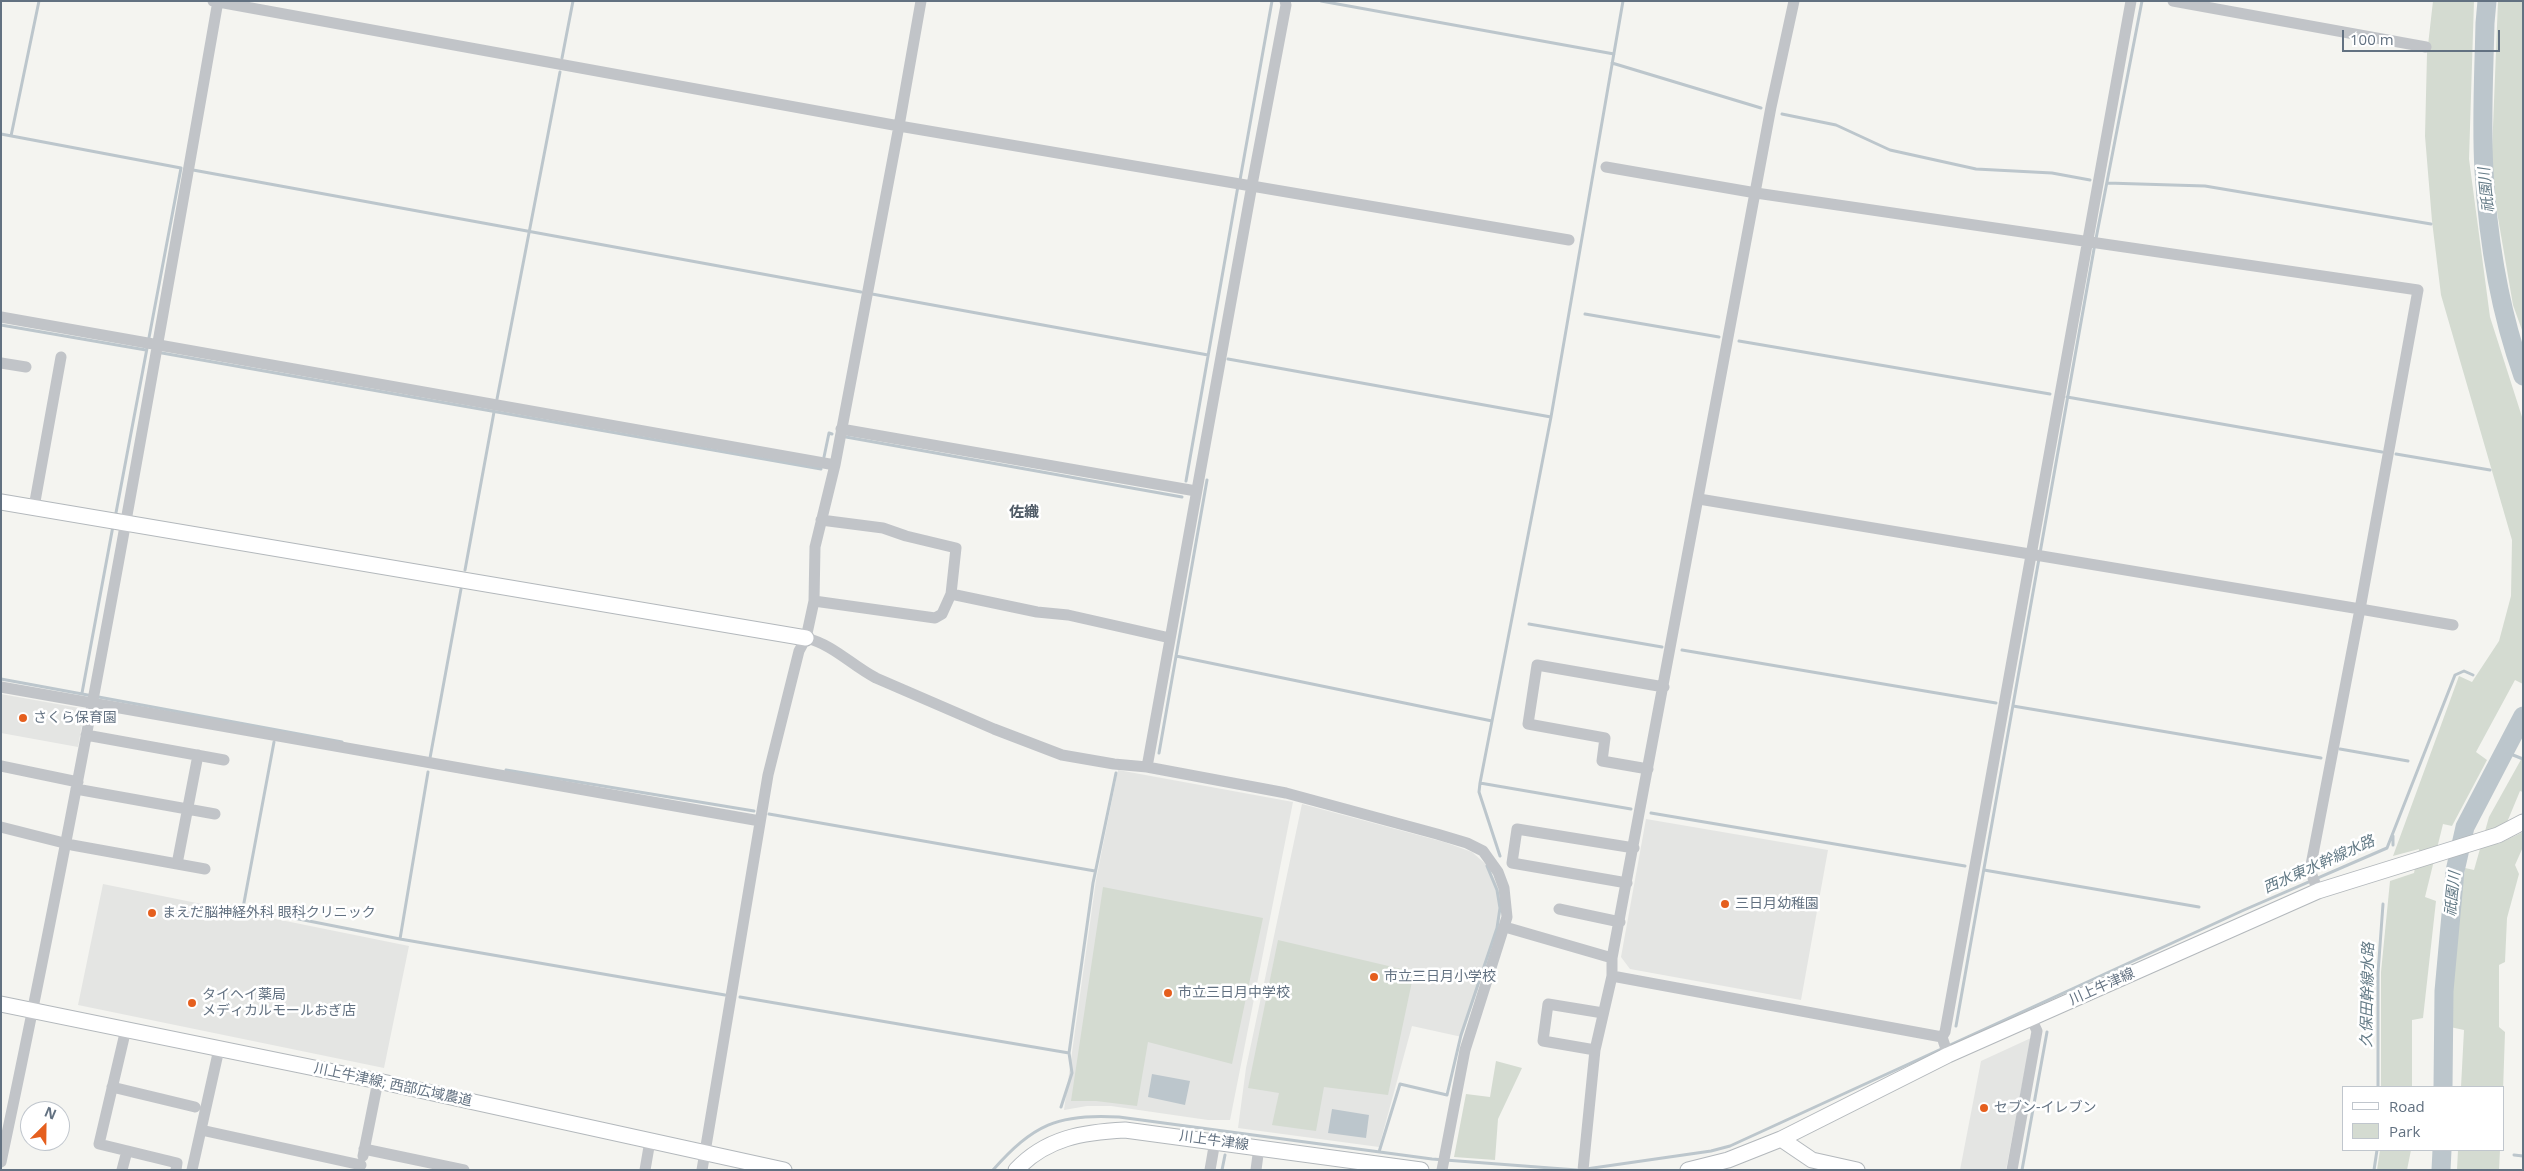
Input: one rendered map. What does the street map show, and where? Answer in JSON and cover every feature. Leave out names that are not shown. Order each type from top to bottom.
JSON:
[{"type":"main road","points":[[1,502],[806,638]]},
{"type":"main road","name":"川上牛津線","points":[[1688,1170],[1728,1160],[1781,1139],[1948,1055],[2318,891],[2498,835],[2523,822]]},
{"type":"main road","name":"川上牛津線; 西部広域農道","points":[[1,1004],[378,1081],[784,1170]]},
{"type":"main road","name":"川上牛津線","points":[[1016,1170],[1028,1157],[1044,1146],[1065,1138],[1093,1131],[1125,1130],[1421,1170]]},
{"type":"main road","points":[[1781,1139],[1812,1160],[1830,1167],[1857,1170]]},
{"type":"street","points":[[702,1170],[768,775],[799,651],[806,638],[814,601],[815,547],[835,465],[900,126],[921,1]]},
{"type":"street","points":[[1147,767],[1285,1]]},
{"type":"street","points":[[1583,1167],[1591,1109],[1595,1050],[1612,976],[1612,958],[1794,1]]},
{"type":"street","points":[[1948,1055],[1942,1037],[1945,1032],[1978,858],[2131,1]]},
{"type":"street","points":[[2173,1],[2426,47]]},
{"type":"street","points":[[1,1162],[34,1010],[95,690],[217,2],[900,126],[1569,240]]},
{"type":"street","points":[[1606,167],[1756,193],[2418,290],[2310,870],[2318,891]]},
{"type":"street","points":[[1,317],[835,465]]},
{"type":"street","points":[[34,507],[61,357]]},
{"type":"street","points":[[1,363],[26,367]]},
{"type":"street","points":[[841,429],[1196,492]]},
{"type":"street","points":[[1699,499],[2453,625]]},
{"type":"street","points":[[814,601],[935,618],[942,614],[950,594],[956,548],[906,536],[883,528],[821,520]]},
{"type":"street","points":[[950,594],[1037,612],[1068,615],[1170,638]]},
{"type":"street","points":[[806,638],[837,650],[864,672],[876,678],[1027,743],[1077,758],[1147,767],[1286,793],[1474,846],[1490,857],[1498,872],[1508,906],[1505,927],[1467,1041],[1443,1163]]},
{"type":"street","points":[[1648,769],[1602,761],[1606,738],[1528,724],[1537,664],[1664,687]]},
{"type":"street","points":[[1,688],[760,821]]},
{"type":"street","points":[[86,735],[224,760]]},
{"type":"street","points":[[177,864],[198,755]]},
{"type":"street","points":[[1,766],[77,786],[215,814]]},
{"type":"street","points":[[1,827],[72,845],[205,869]]},
{"type":"street","points":[[1627,883],[1512,863],[1517,829],[1634,848]]},
{"type":"street","points":[[1559,909],[1620,922]]},
{"type":"street","points":[[1505,927],[1612,958]]},
{"type":"street","points":[[1612,976],[1942,1037]]},
{"type":"street","points":[[1595,1050],[1543,1041],[1548,1004],[1603,1013]]},
{"type":"street","points":[[2012,1170],[2037,1031],[2031,1018]]},
{"type":"street","points":[[126,1029],[99,1144],[177,1163],[176,1170]]},
{"type":"street","points":[[192,1170],[219,1048]]},
{"type":"street","points":[[201,1130],[360,1167],[378,1081]]},
{"type":"street","points":[[112,1087],[195,1107]]},
{"type":"street","points":[[645,1170],[650,1140]]},
{"type":"street","points":[[1210,1170],[1216,1141]]},
{"type":"street","points":[[1256,1170],[1259,1147]]},
{"type":"street","points":[[364,1149],[464,1170]]},
{"type":"street","points":[[122,1170],[127,1151]]},
{"type":"shaded area","points":[[1,694],[85,709],[78,747],[1,733]]},
{"type":"shaded area","name":"市立三日月中学校","points":[[1118,770],[1293,802],[1230,1120],[1208,1120],[1111,1106],[1087,1106],[1064,1110],[1096,880]]},
{"type":"shaded area","name":"市立三日月小学校","points":[[1302,804],[1444,842],[1472,852],[1489,867],[1499,889],[1501,906],[1499,927],[1462,1037],[1412,1026],[1379,1147],[1238,1128],[1246,1068]]},
{"type":"shaded area","name":"三日月幼稚園","points":[[1646,819],[1828,850],[1801,1000],[1630,969],[1621,957]]},
{"type":"shaded area","points":[[103,884],[409,946],[384,1068],[78,1005]]},
{"type":"shaded area","points":[[2031,1038],[2006,1170],[1960,1170],[1981,1061]]},
{"type":"shaded area","points":[[1152,1074],[1190,1081],[1185,1105],[1148,1097]]},
{"type":"shaded area","points":[[1332,1109],[1369,1115],[1366,1138],[1328,1133]]},
{"type":"green space","points":[[2433,1],[2474,1],[2469,159],[2490,317],[2523,420],[2523,684],[2515,680],[2476,752],[2487,760],[2452,826],[2443,824],[2425,897],[2436,901],[2423,1018],[2412,1020],[2412,1086],[2381,1086],[2381,972],[2390,881],[2414,873],[2419,849],[2393,856],[2459,676],[2472,682],[2499,641],[2511,596],[2512,540],[2441,295],[2432,221],[2425,136],[2427,54]]},
{"type":"green space","points":[[2498,1],[2523,1],[2523,333],[2513,305],[2491,177]]},
{"type":"green space","points":[[2523,756],[2523,792],[2520,791],[2498,844],[2523,832],[2523,847],[2515,865],[2519,874],[2507,918],[2505,962],[2499,965],[2499,1027],[2505,1032],[2503,1086],[2461,1086],[2464,1030],[2450,1027],[2453,954],[2465,868],[2474,870],[2489,817]]},
{"type":"green space","points":[[1103,887],[1263,918],[1232,1064],[1148,1042],[1137,1106],[1096,1101],[1071,1101]]},
{"type":"green space","points":[[1278,940],[1414,972],[1388,1095],[1324,1087],[1316,1131],[1272,1125],[1279,1093],[1248,1088]]},
{"type":"green space","points":[[1496,1061],[1522,1068],[1498,1119],[1495,1160],[1454,1157],[1466,1094],[1490,1097]]},
{"type":"green space","points":[[2380,1151],[2411,1151],[2407,1170],[2377,1170]]},
{"type":"green space","points":[[2458,1151],[2500,1151],[2499,1170],[2457,1170]]},
{"type":"waterway","points":[[11,136],[39,1]]},
{"type":"waterway","points":[[562,58],[573,1]]},
{"type":"waterway","points":[[1240,180],[1272,1]]},
{"type":"waterway","points":[[1321,1],[1614,54]]},
{"type":"waterway","points":[[1500,856],[1479,792],[1480,783],[1551,417],[1623,1]]},
{"type":"waterway","points":[[1956,1026],[2094,249],[2142,1]]},
{"type":"waterway","name":"祇園川","points":[[2487,1],[2483,116],[2486,197],[2496,275],[2508,327],[2523,376]]},
{"type":"waterway","points":[[1612,63],[1761,108]]},
{"type":"waterway","points":[[497,399],[560,72]]},
{"type":"waterway","points":[[1782,114],[1836,125],[1890,150],[1976,169],[2052,173],[2090,180]]},
{"type":"waterway","points":[[1,134],[181,168],[115,518]]},
{"type":"waterway","points":[[193,170],[861,292]]},
{"type":"waterway","points":[[2107,183],[2205,186],[2431,224]]},
{"type":"waterway","points":[[1186,481],[1238,186]]},
{"type":"waterway","points":[[872,294],[1208,355]]},
{"type":"waterway","points":[[1585,314],[1719,337]]},
{"type":"waterway","points":[[1,325],[146,350]]},
{"type":"waterway","points":[[1739,341],[2050,394]]},
{"type":"waterway","points":[[162,353],[821,469]]},
{"type":"waterway","points":[[1228,359],[1551,417]]},
{"type":"waterway","points":[[2067,397],[2382,452]]},
{"type":"waterway","points":[[465,570],[494,412]]},
{"type":"waterway","points":[[824,457],[829,433],[832,434]]},
{"type":"waterway","points":[[846,437],[1182,497]]},
{"type":"waterway","points":[[2396,454],[2490,470]]},
{"type":"waterway","points":[[1159,753],[1207,480]]},
{"type":"waterway","points":[[82,693],[113,526]]},
{"type":"waterway","points":[[430,758],[461,589]]},
{"type":"waterway","points":[[1529,624],[1662,647]]},
{"type":"waterway","points":[[1682,650],[1996,703]]},
{"type":"waterway","points":[[1176,656],[1492,721]]},
{"type":"waterway","points":[[1586,1169],[1711,1151],[1730,1146],[2244,910],[2387,848],[2455,675],[2464,671],[2473,675]]},
{"type":"waterway","points":[[1,679],[342,742]]},
{"type":"waterway","points":[[2013,706],[2321,758]]},
{"type":"waterway","name":"祇園川","points":[[2443,1086],[2444,991],[2455,871],[2465,827],[2523,716]]},
{"type":"waterway","points":[[274,742],[243,908],[400,939],[725,995]]},
{"type":"waterway","points":[[2340,749],[2408,761]]},
{"type":"waterway","points":[[2503,751],[2523,759]]},
{"type":"waterway","points":[[506,770],[754,811]]},
{"type":"waterway","points":[[400,939],[428,772]]},
{"type":"waterway","points":[[1061,1107],[1072,1073],[1069,1053],[1093,883],[1116,773]]},
{"type":"waterway","points":[[1480,783],[1631,809]]},
{"type":"waterway","points":[[1651,813],[1965,866]]},
{"type":"waterway","points":[[769,814],[1095,871]]},
{"type":"waterway","name":"西水東水幹線水路","points":[[2393,836],[2393,845]]},
{"type":"waterway","points":[[1379,1152],[1400,1084],[1447,1095],[1461,1035],[1497,928],[1500,908],[1497,890],[1487,866]]},
{"type":"waterway","points":[[1984,870],[2199,907]]},
{"type":"waterway","name":"久保田幹線水路","points":[[2378,1086],[2378,973],[2383,904]]},
{"type":"waterway","points":[[740,997],[1069,1053]]},
{"type":"waterway","points":[[2022,1170],[2047,1032]]},
{"type":"waterway","points":[[993,1170],[1021,1142],[1034,1132],[1063,1120],[1098,1116],[1119,1117],[1432,1159],[1577,1170]]},
{"type":"waterway","points":[[2374,1170],[2377,1151]]},
{"type":"waterway","name":"祇園川","points":[[2441,1170],[2442,1151]]},
{"type":"waterway","points":[[1222,1170],[1225,1155]]},
{"type":"waterway","points":[[2514,1155],[2523,1156]]},
{"type":"place","name":"さくら保育園","points":[[23,718]]},
{"type":"place","name":"三日月幼稚園","points":[[1725,904]]},
{"type":"place","name":"まえだ脳神経外科 眼科クリニック","points":[[152,913]]},
{"type":"place","name":"市立三日月小学校","points":[[1374,977]]},
{"type":"place","name":"市立三日月中学校","points":[[1168,993]]},
{"type":"place","name":"タイヘイ薬局 メディカルモールおぎ店","points":[[192,1003]]},
{"type":"place","name":"セブン-イレブン","points":[[1984,1108]]},
{"type":"district","name":"佐織","points":[[1024,513]]}]
